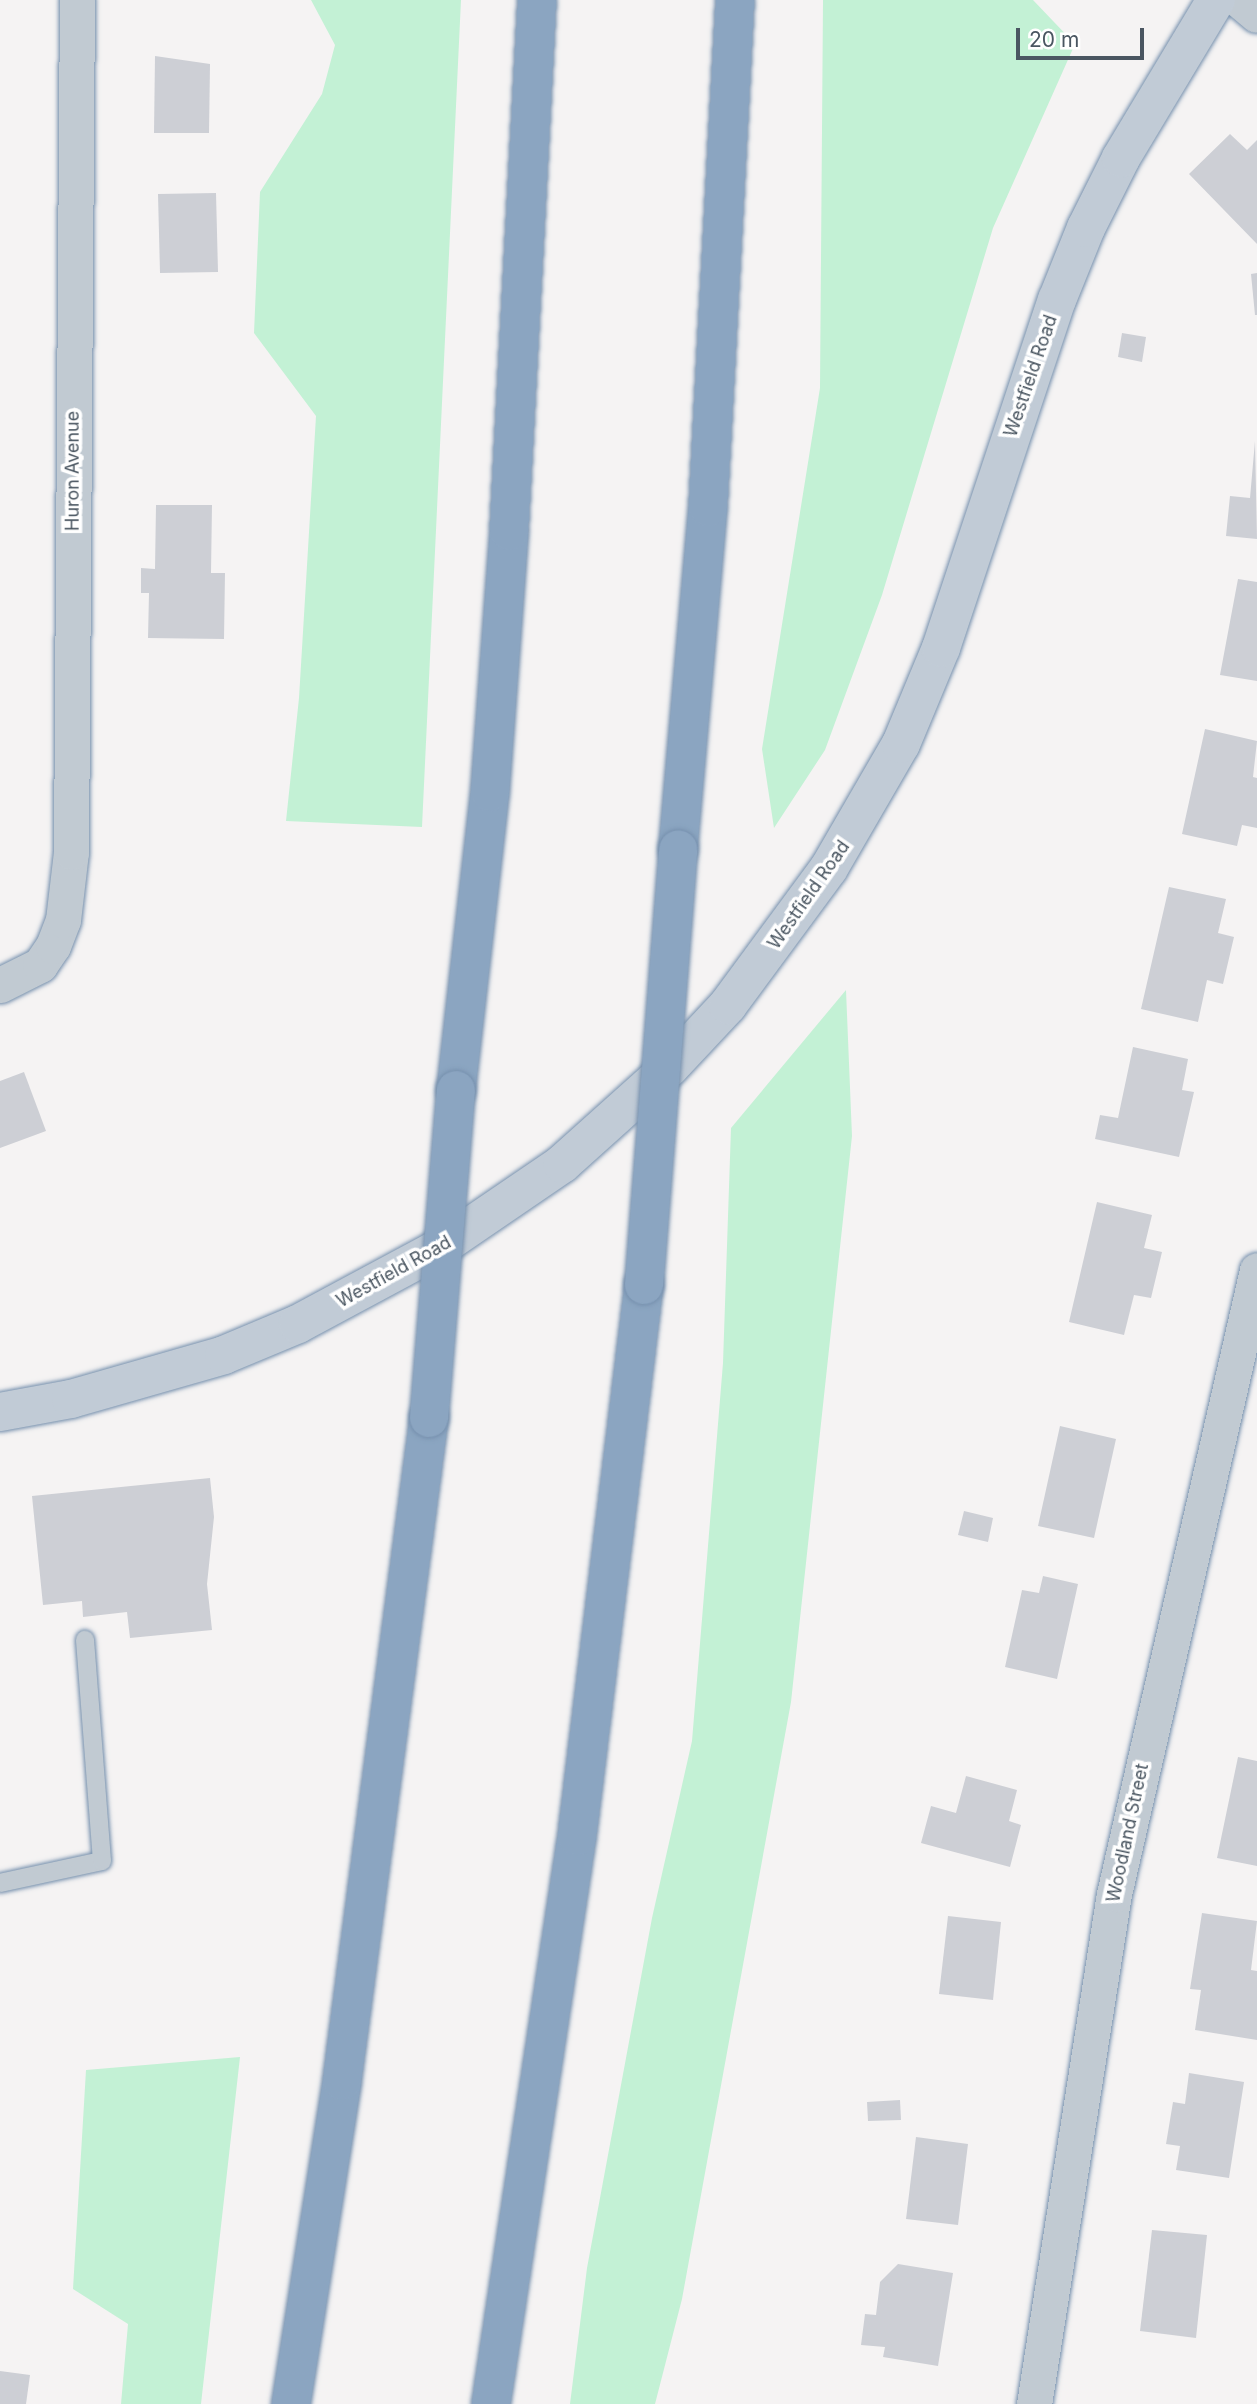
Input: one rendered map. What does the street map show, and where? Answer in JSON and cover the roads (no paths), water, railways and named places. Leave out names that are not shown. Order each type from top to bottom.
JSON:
[{"type":"highway","points":[[291,2404],[371,1875],[429,1418],[456,1090],[490,792],[509,531],[537,0]]},
{"type":"highway","points":[[491,2404],[577,1836],[644,1286],[678,849],[704,560],[735,0]]},
{"type":"main road","name":"Westfield Road","points":[[0,1412],[83,1396],[223,1354],[298,1324],[436,1250],[572,1156],[670,1067],[728,1005],[842,848],[901,744],[941,648],[1052,313],[1086,228],[1121,158],[1216,0]]},
{"type":"street","name":"Huron Avenue","points":[[0,985],[40,965],[56,940],[65,904],[72,818],[77,0]]},
{"type":"street","points":[[1239,0],[1257,15]]},
{"type":"street","name":"Woodland Street","points":[[1034,2404],[1114,1894],[1257,1270]]},
{"type":"lane","points":[[0,1883],[102,1861],[85,1640]]}]
